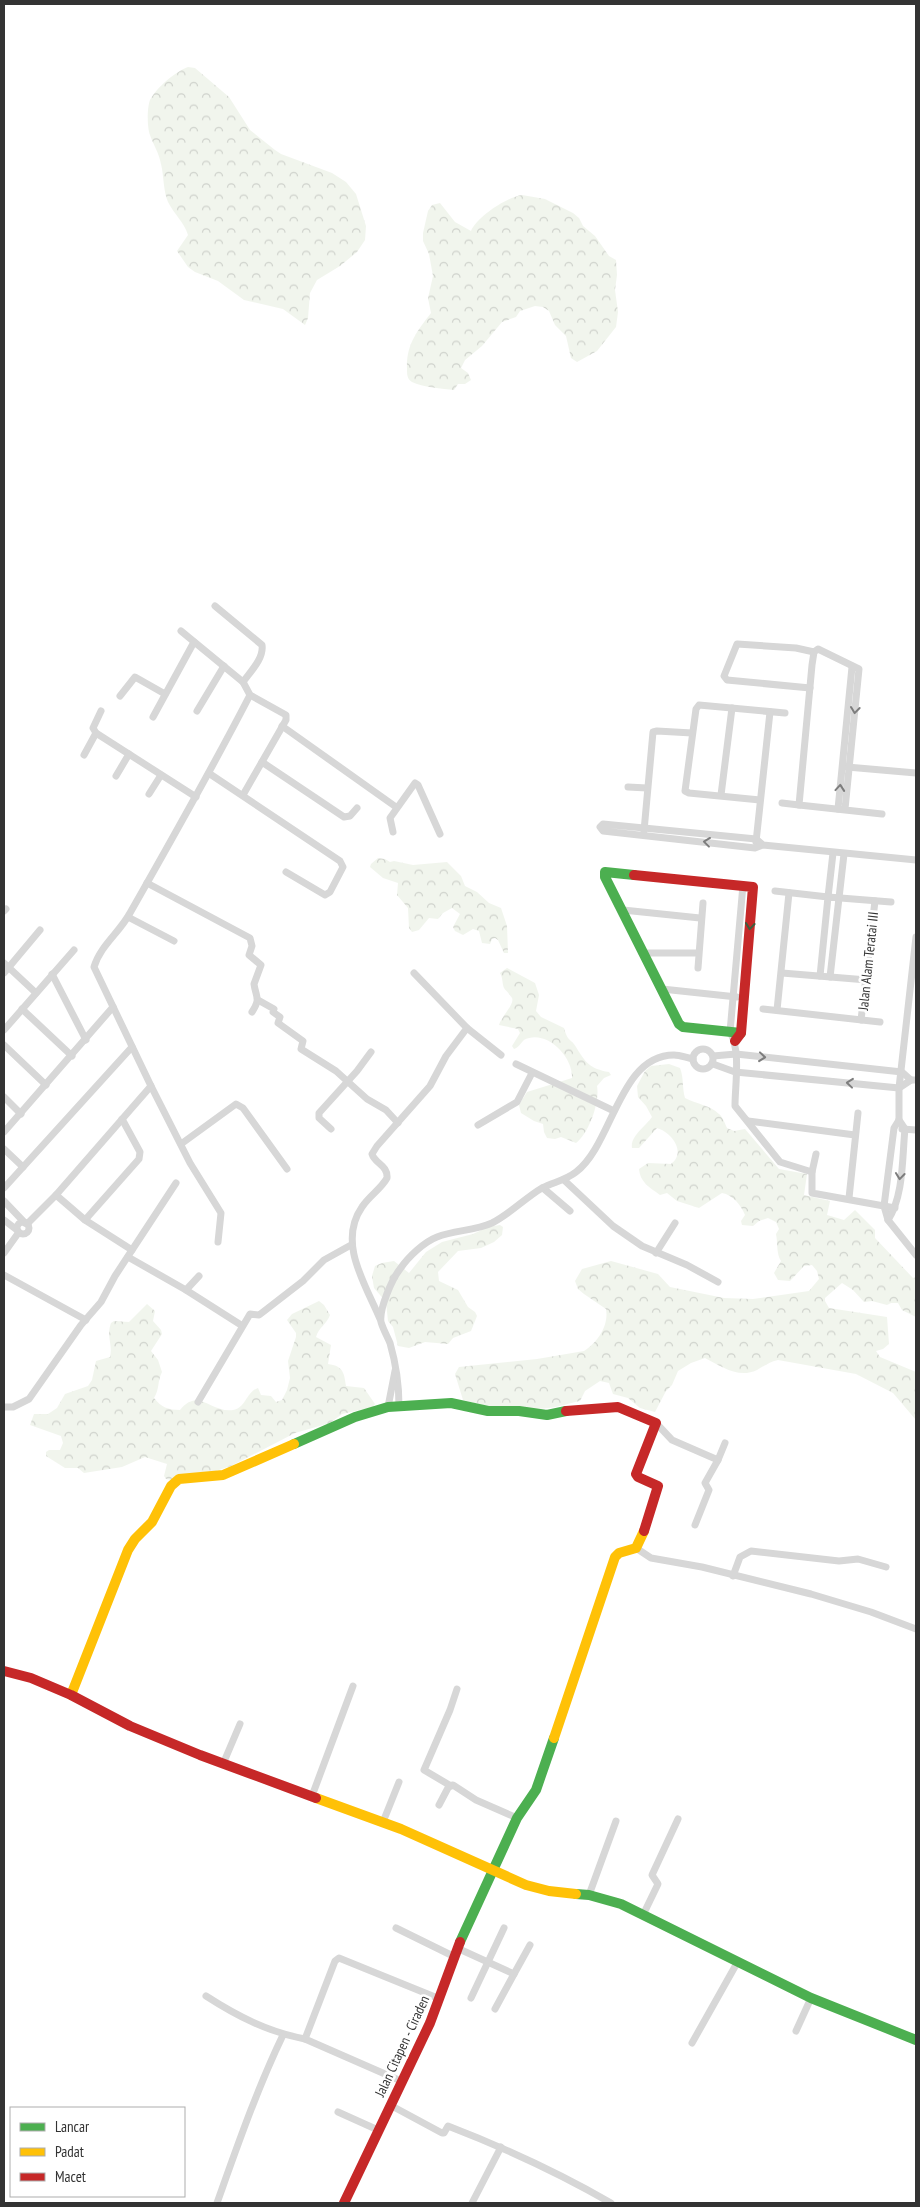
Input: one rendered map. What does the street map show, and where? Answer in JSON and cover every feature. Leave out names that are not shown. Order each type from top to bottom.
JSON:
[{"type":"street","points":[[215,606],[262,644],[260,659],[243,682]]},
{"type":"street","points":[[181,631],[243,682],[250,695],[286,715],[282,726],[243,795]]},
{"type":"street","points":[[153,717],[194,642]]},
{"type":"street","points":[[810,688],[727,680],[724,676],[737,644],[796,648],[814,652],[820,650],[859,669],[842,809]]},
{"type":"street","points":[[798,805],[814,652]]},
{"type":"street","points":[[197,711],[224,666]]},
{"type":"street","points":[[120,696],[135,676],[165,694]]},
{"type":"street","points":[[218,1242],[221,1213],[181,1144],[151,1086],[94,967],[103,948],[128,917],[210,774],[250,695]]},
{"type":"street","points":[[760,800],[689,793],[684,790],[697,706],[785,713]]},
{"type":"street","points":[[721,795],[732,708]]},
{"type":"street","points":[[101,711],[93,728],[96,732],[196,797]]},
{"type":"street","points":[[759,846],[756,839],[770,712]]},
{"type":"street","points":[[282,726],[396,807]]},
{"type":"street","points":[[644,831],[653,732],[657,730],[692,733]]},
{"type":"street","points":[[84,755],[96,732]]},
{"type":"street","points":[[116,776],[128,754]]},
{"type":"street","points":[[262,762],[344,817],[350,816],[357,808]]},
{"type":"street","points":[[846,767],[916,773]]},
{"type":"street","points":[[149,794],[161,774]]},
{"type":"street","points":[[210,774],[340,861],[343,867],[330,892],[326,895],[286,872]]},
{"type":"street","points":[[393,832],[389,821],[396,807],[412,785],[417,784],[440,834]]},
{"type":"street","points":[[628,787],[647,788]]},
{"type":"street","points":[[782,803],[882,814]]},
{"type":"street","points":[[756,839],[644,831],[603,831],[600,827],[603,824],[644,831],[759,846],[916,860]]},
{"type":"street","points":[[820,976],[833,853]]},
{"type":"street","points":[[830,977],[844,854]]},
{"type":"street","points":[[735,1036],[681,1026],[642,953],[605,876],[605,872],[753,887],[738,998],[735,1036],[734,1106],[780,1162],[812,1172]]},
{"type":"street","points":[[147,883],[250,938],[252,946],[249,955],[261,965],[254,984],[258,1000],[252,1012]]},
{"type":"street","points":[[775,891],[891,902]]},
{"type":"street","points":[[777,1010],[789,893]]},
{"type":"street","name":"Jalan Alam Teratai III","points":[[862,1020],[875,901]]},
{"type":"street","points":[[698,968],[700,918],[703,903]]},
{"type":"street","points":[[623,910],[700,918]]},
{"type":"street","points":[[128,917],[174,941]]},
{"type":"street","points":[[36,993],[5,968],[40,930]]},
{"type":"street","points":[[916,937],[899,1088],[899,1120],[894,1128],[884,1206],[888,1220],[916,1255]]},
{"type":"street","points":[[4,1030],[74,950]]},
{"type":"street","points":[[642,953],[698,953]]},
{"type":"street","points":[[414,973],[467,1028],[500,1055]]},
{"type":"street","points":[[52,974],[86,1040]]},
{"type":"street","points":[[782,974],[867,980]]},
{"type":"street","points":[[662,989],[738,998]]},
{"type":"street","points":[[258,1000],[274,1010],[273,1012],[280,1017],[278,1023],[303,1041],[301,1049],[336,1071],[367,1099],[383,1108],[398,1123]]},
{"type":"street","points":[[4,1132],[113,1007]]},
{"type":"street","points":[[22,1009],[72,1056]]},
{"type":"street","points":[[763,1009],[880,1022]]},
{"type":"street","points":[[394,1402],[396,1368],[389,1341],[351,1245],[354,1224],[362,1206],[387,1178],[388,1173],[375,1160],[372,1154],[430,1086],[446,1056],[467,1028]]},
{"type":"street","points":[[4,1045],[46,1085]]},
{"type":"street","points":[[4,1188],[132,1047]]},
{"type":"street","points":[[736,1054],[713,1060],[706,1069],[701,1069],[694,1064],[693,1059],[694,1053],[704,1049],[710,1051],[713,1060],[735,1072],[899,1088],[914,1080],[902,1072],[736,1054]]},
{"type":"street","points":[[331,1129],[321,1121],[318,1115],[371,1052]]},
{"type":"street","points":[[381,1321],[383,1306],[399,1269],[413,1253],[436,1237],[473,1230],[493,1222],[543,1188],[564,1180],[586,1163],[600,1142],[626,1086],[656,1058],[674,1055],[693,1059]]},
{"type":"street","points":[[516,1064],[614,1111]]},
{"type":"street","points":[[478,1125],[517,1102],[532,1073]]},
{"type":"street","points":[[26,1223],[56,1195],[151,1086]]},
{"type":"street","points":[[4,1097],[21,1114]]},
{"type":"street","points":[[181,1144],[232,1105],[240,1105],[287,1169]]},
{"type":"street","points":[[849,1198],[858,1113]]},
{"type":"street","points":[[85,1220],[139,1159],[140,1152],[122,1119]]},
{"type":"street","points":[[888,1220],[896,1208],[905,1129],[899,1120]]},
{"type":"street","points":[[748,1121],[855,1135]]},
{"type":"street","points":[[894,1128],[916,1130]]},
{"type":"street","points":[[4,1149],[23,1167]]},
{"type":"street","points":[[816,1154],[812,1172],[812,1193],[849,1198],[896,1208]]},
{"type":"street","points":[[564,1180],[613,1226],[642,1246],[687,1265],[718,1282]]},
{"type":"street","points":[[4,1407],[14,1406],[29,1399],[101,1302],[132,1250],[176,1183]]},
{"type":"street","points":[[543,1188],[570,1211]]},
{"type":"street","points":[[56,1195],[85,1220],[132,1250]]},
{"type":"street","points":[[4,1201],[29,1227],[27,1232],[22,1234],[4,1220]]},
{"type":"street","points":[[656,1253],[675,1223]]},
{"type":"street","points":[[4,1253],[18,1231]]},
{"type":"street","points":[[198,1402],[241,1325],[250,1314],[263,1312],[303,1281],[324,1260],[351,1245]]},
{"type":"street","points":[[128,1257],[186,1290],[241,1325]]},
{"type":"street","points":[[4,1275],[86,1320]]},
{"type":"street","points":[[186,1290],[199,1276]]},
{"type":"street","points":[[70,1695],[128,1550],[152,1522],[171,1486],[179,1479],[223,1474],[394,1402],[451,1403],[488,1411],[519,1411],[547,1415],[578,1409],[618,1408],[640,1415],[656,1423],[672,1440],[718,1460]]},
{"type":"street","points":[[656,1423],[636,1474],[638,1477],[658,1486],[645,1529],[636,1548],[651,1558],[702,1567],[854,1607],[916,1629]]},
{"type":"street","points":[[695,1525],[709,1490],[705,1483],[725,1443]]},
{"type":"street","name":"Jalan Citapen - Ciraden","points":[[344,2203],[430,2023],[455,1952],[494,1872],[517,1818],[536,1790],[616,1557],[619,1553],[636,1548]]},
{"type":"street","points":[[733,1576],[740,1557],[751,1551],[839,1561],[858,1560],[886,1567]]},
{"type":"street","points":[[4,1671],[31,1678],[70,1695],[130,1726],[223,1764],[382,1822],[526,1885],[549,1891],[608,1899],[811,1998],[916,2040]]},
{"type":"street","points":[[312,1796],[353,1686]]},
{"type":"street","points":[[457,1689],[424,1770],[451,1786],[517,1818]]},
{"type":"street","points":[[223,1764],[240,1724]]},
{"type":"street","points":[[382,1822],[399,1782]]},
{"type":"street","points":[[439,1805],[449,1786],[451,1786]]},
{"type":"street","points":[[644,1915],[658,1884],[652,1875],[678,1819]]},
{"type":"street","points":[[588,1895],[616,1822]]},
{"type":"street","points":[[396,1928],[455,1952],[488,1962],[514,1974]]},
{"type":"street","points":[[471,1998],[504,1928]]},
{"type":"street","points":[[495,2009],[530,1945]]},
{"type":"street","points":[[304,2039],[338,1959],[406,1984],[440,1999]]},
{"type":"street","points":[[692,2043],[737,1963]]},
{"type":"street","points":[[206,1996],[227,2010],[283,2035],[304,2039],[401,2081]]},
{"type":"street","points":[[796,2030],[811,1998]]},
{"type":"street","points":[[217,2203],[267,2068],[283,2035]]},
{"type":"street","points":[[390,2105],[442,2133],[444,2133],[448,2126],[501,2147],[582,2186],[611,2203]]},
{"type":"street","points":[[338,2112],[378,2130]]},
{"type":"street","points":[[472,2203],[501,2147]]},
{"type":"green space","points":[[188,67],[195,68],[229,97],[250,130],[275,150],[332,173],[346,182],[356,194],[366,226],[365,240],[357,252],[340,266],[317,280],[310,293],[308,318],[305,325],[283,309],[244,300],[218,281],[195,272],[188,267],[177,251],[188,235],[166,197],[160,160],[149,132],[148,112],[150,100],[157,90],[172,76]]},
{"type":"green space","points":[[522,195],[545,199],[573,213],[579,218],[583,226],[595,236],[609,256],[616,260],[615,290],[618,312],[616,327],[597,351],[577,362],[571,358],[566,336],[555,325],[549,311],[543,307],[535,306],[520,311],[516,317],[502,322],[482,346],[465,360],[461,368],[468,373],[471,380],[465,384],[458,384],[454,390],[412,382],[407,375],[410,345],[431,313],[428,298],[433,276],[429,254],[423,241],[428,211],[432,205],[440,203],[455,222],[471,231],[479,220],[493,208]]},
{"type":"green space","points":[[378,858],[390,862],[394,861],[413,865],[447,862],[461,876],[465,886],[477,892],[489,903],[501,908],[507,926],[508,953],[504,953],[498,940],[495,938],[492,939],[490,944],[482,943],[479,931],[473,929],[463,935],[455,931],[453,927],[460,914],[452,908],[443,913],[438,919],[429,918],[419,930],[412,932],[409,928],[408,908],[397,895],[398,883],[383,878],[370,867]]},
{"type":"green space","points":[[507,968],[535,983],[539,995],[536,1011],[541,1017],[564,1028],[568,1038],[585,1061],[597,1069],[609,1072],[611,1075],[604,1078],[597,1086],[597,1100],[592,1117],[585,1132],[576,1143],[561,1137],[555,1139],[547,1138],[543,1124],[521,1113],[519,1105],[527,1092],[572,1078],[569,1063],[552,1043],[537,1037],[529,1038],[514,1049],[512,1046],[520,1033],[518,1029],[499,1025],[512,1001],[512,998],[504,988],[500,973]]},
{"type":"green space","points":[[669,1064],[680,1068],[685,1098],[715,1111],[722,1117],[727,1128],[734,1131],[745,1129],[779,1169],[807,1174],[804,1195],[830,1201],[827,1215],[844,1220],[855,1210],[875,1230],[875,1238],[913,1278],[916,1277],[916,1317],[902,1310],[898,1303],[887,1305],[872,1301],[864,1302],[853,1290],[842,1283],[825,1298],[825,1301],[829,1308],[887,1317],[889,1344],[883,1349],[876,1351],[880,1357],[916,1372],[916,1420],[893,1393],[856,1374],[778,1360],[757,1370],[743,1373],[723,1368],[705,1358],[691,1363],[678,1371],[672,1385],[666,1391],[655,1412],[640,1408],[628,1398],[613,1394],[609,1383],[600,1381],[585,1391],[580,1401],[539,1409],[506,1408],[463,1400],[455,1374],[459,1367],[537,1359],[584,1351],[594,1343],[604,1327],[606,1309],[578,1289],[575,1281],[582,1269],[611,1261],[658,1274],[670,1287],[724,1298],[753,1299],[809,1291],[819,1279],[817,1271],[812,1265],[804,1266],[790,1281],[778,1280],[774,1273],[781,1261],[776,1234],[779,1229],[776,1222],[768,1218],[759,1221],[753,1226],[742,1225],[741,1221],[745,1215],[739,1204],[730,1196],[722,1193],[699,1208],[677,1201],[667,1193],[660,1195],[643,1181],[639,1169],[648,1163],[671,1164],[678,1154],[672,1138],[657,1128],[639,1148],[632,1148],[633,1139],[652,1117],[638,1097],[637,1086],[645,1071],[651,1066]]},
{"type":"green space","points":[[500,1225],[503,1227],[502,1235],[494,1242],[481,1248],[458,1251],[438,1272],[439,1281],[458,1290],[468,1307],[475,1312],[477,1316],[471,1331],[453,1338],[448,1344],[425,1342],[409,1348],[398,1346],[393,1327],[388,1321],[386,1302],[374,1288],[372,1276],[375,1266],[394,1261],[409,1273],[426,1252],[442,1242]]},
{"type":"green space","points":[[319,1301],[330,1315],[316,1337],[331,1345],[328,1364],[337,1366],[342,1370],[346,1386],[364,1388],[375,1404],[373,1407],[342,1414],[330,1423],[295,1433],[231,1466],[210,1473],[171,1480],[166,1479],[164,1476],[167,1464],[145,1457],[122,1467],[84,1473],[78,1468],[65,1468],[46,1456],[46,1452],[49,1450],[60,1450],[63,1443],[61,1436],[30,1425],[34,1414],[48,1414],[57,1408],[65,1394],[88,1386],[92,1380],[96,1361],[110,1357],[109,1332],[111,1323],[114,1321],[129,1322],[147,1304],[155,1311],[153,1321],[162,1334],[151,1351],[158,1360],[162,1372],[154,1398],[159,1404],[168,1409],[180,1410],[193,1401],[199,1401],[225,1410],[233,1410],[241,1406],[251,1393],[258,1388],[261,1395],[271,1396],[276,1402],[282,1400],[290,1378],[288,1361],[296,1337],[296,1333],[287,1320],[292,1314]]},
{"type":"traffic: fast","points":[[634,875],[605,872],[605,877],[679,1024],[683,1027],[741,1033]]},
{"type":"traffic: fast","points":[[294,1444],[355,1417],[388,1407],[451,1403],[488,1411],[519,1411],[547,1415],[566,1411]]},
{"type":"traffic: fast","points":[[460,1942],[517,1818],[536,1790],[554,1738]]},
{"type":"traffic: fast","points":[[576,1894],[589,1895],[621,1904],[811,1998],[916,2040]]},
{"type":"traffic: slow","points":[[71,1695],[128,1550],[135,1539],[152,1522],[171,1486],[179,1479],[223,1475],[294,1444]]},
{"type":"traffic: slow","points":[[554,1738],[615,1557],[619,1553],[636,1548],[644,1531]]},
{"type":"traffic: slow","points":[[316,1798],[401,1829],[526,1885],[549,1891],[576,1894]]},
{"type":"traffic: jam","points":[[634,875],[753,887],[741,1033],[735,1041]]},
{"type":"traffic: jam","points":[[566,1411],[618,1407],[656,1423],[636,1474],[638,1477],[658,1486],[644,1531]]},
{"type":"traffic: jam","points":[[4,1671],[31,1678],[71,1695],[130,1726],[200,1755],[316,1798]]},
{"type":"traffic: jam","points":[[344,2203],[430,2023],[460,1942]]}]
